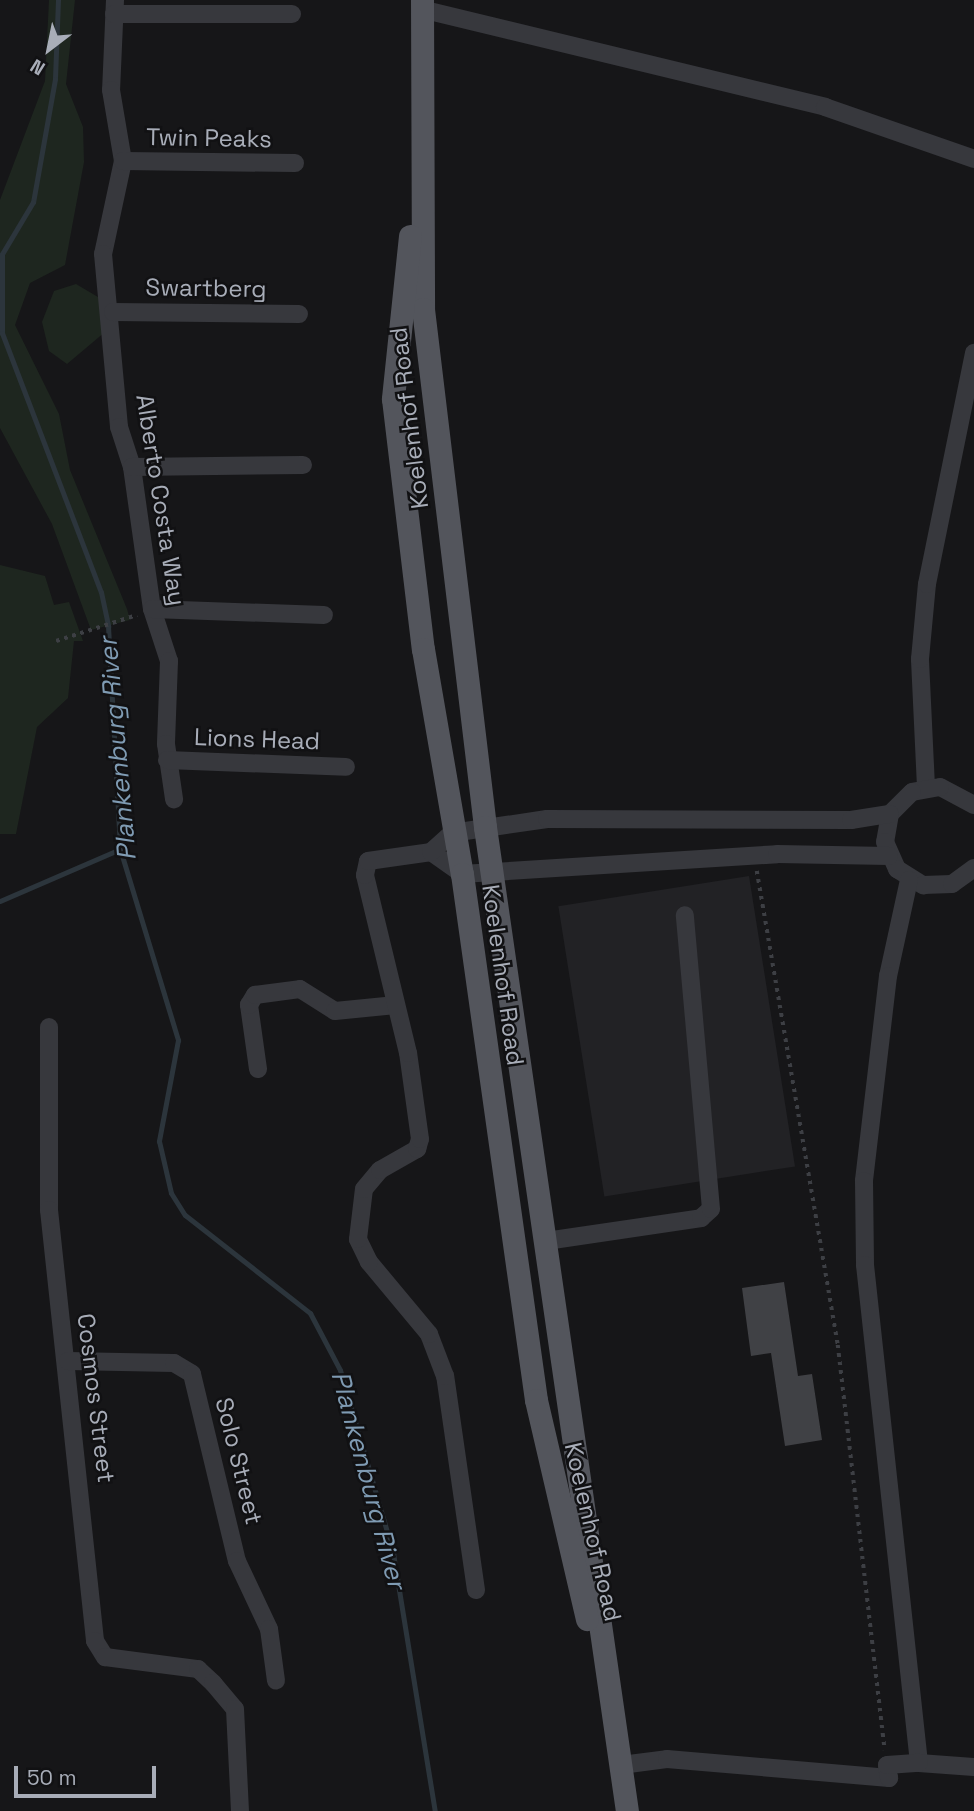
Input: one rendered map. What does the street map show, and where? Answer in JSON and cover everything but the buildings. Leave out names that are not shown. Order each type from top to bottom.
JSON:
[{"type":"main road","name":"Koelenhof Road","points":[[422,4],[418,187],[423,309],[485,827],[494,871],[627,1811]]},
{"type":"main road","name":"Koelenhof Road","points":[[418,187],[398,307],[393,398],[452,834],[462,874],[536,1400],[621,1765]]},
{"type":"street","points":[[422,4],[825,107],[974,159]]},
{"type":"street","points":[[114,7],[292,14]]},
{"type":"street","name":"Alberto Costa Way","points":[[114,7],[111,90],[123,161],[103,254],[113,312],[119,427],[132,467],[146,611],[172,680],[167,760],[174,799]]},
{"type":"street","name":"Twin Peaks","points":[[123,161],[295,163]]},
{"type":"street","name":"Swartberg","points":[[113,312],[299,314]]},
{"type":"street","points":[[926,787],[920,659],[927,584],[974,353]]},
{"type":"street","points":[[132,467],[303,465]]},
{"type":"street","points":[[146,611],[324,615]]},
{"type":"street","name":"Lions Head","points":[[167,760],[346,767]]},
{"type":"street","points":[[476,1591],[445,1376],[429,1334],[369,1262],[358,1239],[364,1189],[380,1170],[412,1153],[420,1139],[396,1005],[365,867],[374,856],[431,852],[452,834],[547,819],[851,820],[890,814],[926,787],[953,790],[974,805]]},
{"type":"street","points":[[890,814],[889,856],[909,880],[938,887],[971,874]]},
{"type":"street","points":[[431,852],[462,874],[754,855],[889,856]]},
{"type":"street","points":[[909,880],[888,976],[863,1181],[880,1439],[919,1763]]},
{"type":"street","points":[[546,1241],[701,1217],[711,1209],[685,915]]},
{"type":"street","points":[[258,1069],[249,1005],[255,995],[297,989],[335,1011],[396,1005]]},
{"type":"street","name":"Cosmos Street","points":[[49,1027],[49,1210],[98,1648],[117,1660],[198,1669],[213,1683],[235,1709],[240,1811]]},
{"type":"street","name":"Solo Street","points":[[68,1361],[174,1363],[192,1374],[237,1561],[269,1629],[276,1681]]},
{"type":"street","points":[[621,1765],[667,1759],[889,1778],[887,1765],[919,1763],[974,1767]]},
{"type":"path","points":[[56,641],[146,611]]},
{"type":"path","points":[[754,855],[838,1345],[887,1765]]},
{"type":"shaded area","points":[[49,0],[75,0],[66,84],[83,127],[84,162],[65,265],[30,283],[15,325],[59,414],[70,470],[130,620],[91,630],[52,524],[0,428],[0,200],[45,81]]},
{"type":"shaded area","points":[[76,284],[103,300],[105,332],[67,364],[49,351],[42,322],[54,291]]},
{"type":"shaded area","points":[[0,565],[45,576],[54,605],[69,602],[83,641],[74,641],[68,698],[37,727],[16,834],[0,834]]},
{"type":"shaded area","points":[[749,876],[795,1166],[604,1197],[558,906]]},
{"type":"waterway","name":"Plankenburg River","points":[[58,0],[55,79],[33,202],[2,254],[2,333],[101,592],[108,626],[120,849],[178,1040],[159,1141],[171,1193],[185,1215],[310,1313],[340,1370],[393,1553],[435,1811]]},
{"type":"waterway","points":[[0,901],[120,849]]}]
